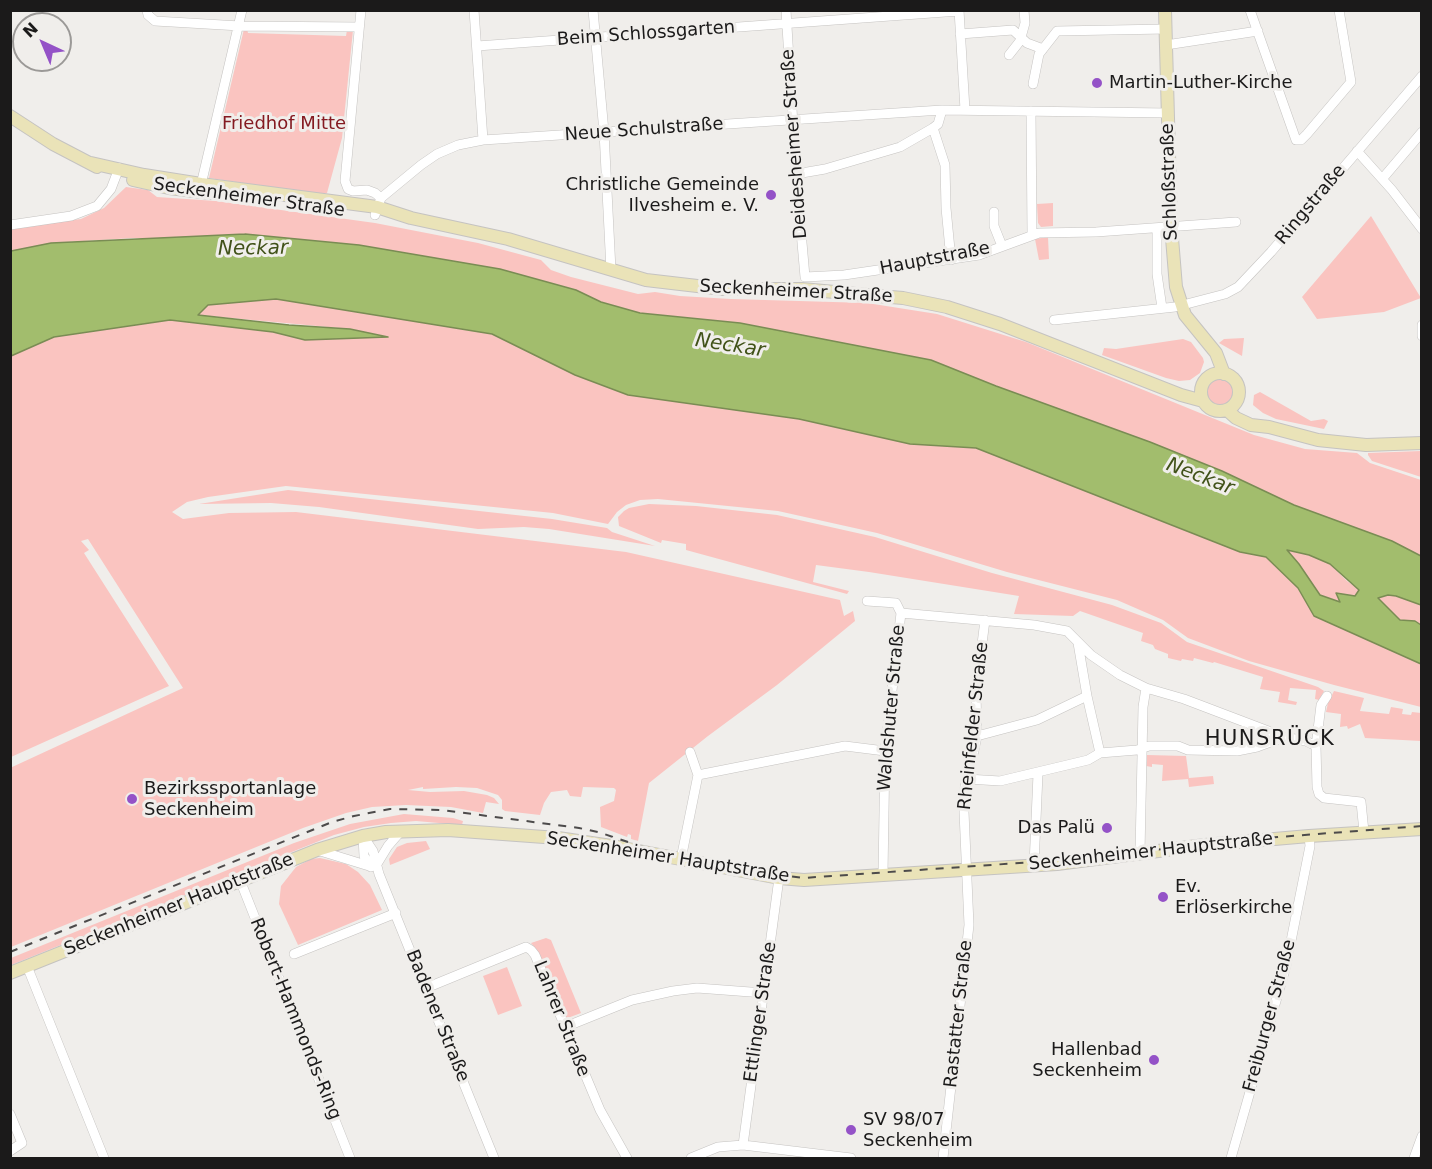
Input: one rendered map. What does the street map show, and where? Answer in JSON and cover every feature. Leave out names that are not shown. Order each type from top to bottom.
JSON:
[{"type":"main road","name":"Schloßstraße","points":[[1165,10],[1171,226],[1176,287],[1181,306],[1190,323],[1216,353],[1218,375]]},
{"type":"main road","name":"Seckenheimer Straße","points":[[10,116],[52,144],[91,163],[156,186],[200,188],[378,207],[394,218],[411,218],[508,239],[646,280],[731,289],[802,290],[903,298],[947,307],[1000,324],[1174,392],[1202,394]]},
{"type":"main road","points":[[1232,406],[1216,411],[1211,409],[1202,394],[1218,375],[1232,377],[1237,384],[1239,392],[1232,406],[1236,418],[1251,425],[1342,443],[1366,445],[1422,443]]},
{"type":"main road","name":"Seckenheimer Hauptstraße","points":[[10,973],[317,850],[363,836],[401,831],[470,831],[548,837],[618,847],[779,878],[804,880],[1034,865],[1309,836],[1422,829]]},
{"type":"street","points":[[147,10],[148,15],[155,21],[240,26],[359,27]]},
{"type":"street","points":[[200,188],[242,10]]},
{"type":"street","points":[[361,10],[345,181],[348,189],[367,190],[378,207]]},
{"type":"street","points":[[474,10],[483,141]]},
{"type":"street","points":[[593,10],[604,132],[611,270]]},
{"type":"street","name":"Deidesheimer Straße","points":[[786,10],[805,277]]},
{"type":"street","points":[[1009,55],[1020,41],[1025,22],[1024,10]]},
{"type":"street","points":[[1250,10],[1296,140],[1301,140],[1307,134],[1351,82],[1339,10]]},
{"type":"street","points":[[959,11],[964,110]]},
{"type":"street","name":"Beim Schlossgarten","points":[[477,46],[959,11]]},
{"type":"street","points":[[1033,84],[1039,54],[1057,31],[1166,29]]},
{"type":"street","points":[[960,34],[1013,30],[1027,43],[1043,49]]},
{"type":"street","points":[[1166,45],[1258,31]]},
{"type":"street","name":"Ringstraße","points":[[1054,320],[1181,306],[1225,294],[1238,288],[1422,76]]},
{"type":"street","points":[[796,174],[825,169],[900,147],[938,124],[942,110]]},
{"type":"street","name":"Neue Schulstraße","points":[[378,207],[411,172],[437,154],[458,145],[483,141],[942,110],[1168,113]]},
{"type":"street","points":[[1031,111],[1032,234]]},
{"type":"street","points":[[933,128],[945,165],[951,260]]},
{"type":"street","points":[[1383,178],[1422,132]]},
{"type":"street","points":[[1357,151],[1383,178],[1422,230]]},
{"type":"street","points":[[10,225],[89,211],[103,201],[118,172]]},
{"type":"street","points":[[994,212],[994,226],[1002,246]]},
{"type":"street","name":"Hauptstraße","points":[[805,277],[844,275],[979,255],[1032,234],[1236,222]]},
{"type":"street","name":"Schloßstraße","points":[[1157,228],[1157,274],[1162,308]]},
{"type":"street","points":[[1422,325],[1422,336]]},
{"type":"street","points":[[867,602],[896,603],[901,613],[1034,625],[1067,631],[1091,655],[1120,675],[1146,688],[1184,699],[1284,737],[1306,741],[1316,746]]},
{"type":"street","name":"Waldshuter Straße","points":[[883,874],[885,750],[901,613]]},
{"type":"street","name":"Rheinfelder Straße","points":[[967,869],[965,786],[976,736],[976,692],[985,620]]},
{"type":"street","points":[[1078,643],[1086,696],[1100,753]]},
{"type":"street","points":[[1140,853],[1143,707],[1146,688]]},
{"type":"street","points":[[976,736],[1037,720],[1086,696]]},
{"type":"street","points":[[1326,696],[1321,705],[1316,746],[1319,794],[1333,800],[1362,802],[1364,832]]},
{"type":"street","points":[[967,779],[1000,781],[1038,774],[1088,760],[1100,753],[1178,746],[1188,750],[1237,751],[1257,747],[1284,737]]},
{"type":"street","points":[[698,775],[845,746],[885,750]]},
{"type":"street","points":[[681,859],[698,775],[690,752]]},
{"type":"street","points":[[1034,865],[1038,774]]},
{"type":"street","points":[[317,850],[375,868],[387,846],[401,831]]},
{"type":"street","name":"Badener Straße","points":[[363,836],[362,849],[375,868],[396,913],[494,1158]]},
{"type":"street","name":"Freiburger Straße","points":[[1231,1158],[1286,966],[1310,846],[1309,836]]},
{"type":"street","name":"Rastatter Straße","points":[[943,1158],[969,925],[967,869]]},
{"type":"street","name":"Ettlinger Straße","points":[[743,1145],[779,878]]},
{"type":"street","name":"Robert-Hammonds-Ring","points":[[240,880],[350,1158]]},
{"type":"street","points":[[294,954],[396,913]]},
{"type":"street","name":"Lahrer Straße","points":[[426,988],[526,947],[536,955],[600,1110],[627,1158]]},
{"type":"street","points":[[27,966],[104,1158]]},
{"type":"street","points":[[565,1028],[632,1000],[673,991],[697,988],[764,993]]},
{"type":"street","points":[[10,1114],[22,1143],[10,1151]]},
{"type":"street","points":[[1414,1158],[1422,1136]]},
{"type":"street","points":[[692,1158],[718,1147],[743,1145],[851,1158]]},
{"type":"green space","name":"Friedhof Mitte","points":[[244,29],[247,29],[248,33],[346,36],[347,30],[353,30],[342,138],[327,193],[322,195],[209,178]]},
{"type":"green space","points":[[126,187],[148,190],[157,197],[216,201],[375,223],[478,243],[541,260],[551,270],[571,277],[638,294],[655,292],[731,299],[867,303],[937,314],[1026,342],[1254,435],[1305,449],[1357,453],[1370,463],[1421,480],[1421,556],[1392,541],[1294,505],[1222,471],[1150,442],[931,360],[740,323],[640,313],[601,302],[576,290],[500,269],[359,245],[133,238],[51,243],[11,251],[11,228],[81,219],[104,208]]},
{"type":"green space","points":[[1053,203],[1053,226],[1041,227],[1038,223],[1037,204]]},
{"type":"green space","points":[[1371,216],[1421,298],[1384,312],[1317,319],[1302,297]]},
{"type":"green space","points":[[1048,237],[1049,259],[1039,260],[1035,239]]},
{"type":"green space","points":[[276,299],[492,334],[575,375],[799,419],[910,444],[976,448],[1240,552],[1266,557],[1298,588],[1314,616],[1421,664],[1421,707],[1249,661],[1188,638],[1163,620],[1117,600],[1007,572],[877,533],[778,511],[658,499],[640,500],[626,505],[608,524],[553,513],[286,486],[208,497],[187,502],[172,512],[183,519],[229,513],[296,512],[626,552],[840,600],[844,616],[853,611],[855,621],[777,685],[649,783],[638,841],[631,839],[631,835],[628,834],[627,837],[601,827],[600,807],[614,801],[616,790],[614,788],[583,787],[581,797],[570,796],[567,790],[551,792],[540,815],[505,811],[502,809],[502,800],[498,795],[477,788],[423,789],[423,787],[408,790],[464,791],[487,795],[499,804],[486,802],[483,813],[451,807],[406,805],[372,807],[346,813],[303,828],[11,947],[10,768],[183,688],[88,539],[81,541],[89,550],[84,553],[169,686],[11,757],[11,356],[54,337],[170,320],[273,332],[305,340],[384,337],[350,329],[198,315],[208,305]]},
{"type":"green space","points":[[1244,338],[1242,356],[1219,343],[1224,339]]},
{"type":"green space","points":[[1183,339],[1191,342],[1204,362],[1200,373],[1190,380],[1179,381],[1166,378],[1102,355],[1104,348],[1116,349]]},
{"type":"green space","points":[[1220,379],[1229,383],[1233,392],[1229,401],[1220,405],[1211,401],[1207,392],[1211,383]]},
{"type":"green space","points":[[1260,392],[1311,421],[1324,419],[1328,421],[1324,429],[1276,419],[1263,413],[1253,405],[1254,395]]},
{"type":"green space","points":[[1421,451],[1421,477],[1372,461],[1368,455],[1368,453]]},
{"type":"green space","points":[[288,490],[552,519],[607,528],[612,532],[655,546],[549,529],[524,527],[478,529],[319,507],[271,503],[199,504]]},
{"type":"green space","points":[[649,504],[696,506],[777,515],[875,537],[992,573],[1112,605],[1161,623],[1187,642],[1324,691],[1319,700],[1315,699],[1316,690],[1290,688],[1288,700],[1297,702],[1296,705],[1278,702],[1280,692],[1260,689],[1263,677],[1194,658],[1193,661],[1182,659],[1181,661],[1168,658],[1168,654],[1141,641],[1143,633],[1080,611],[1073,616],[1014,614],[1019,596],[816,565],[813,582],[849,591],[847,594],[686,550],[686,544],[662,540],[661,543],[619,526],[618,517],[624,511]]},
{"type":"green space","points":[[1286,549],[1330,564],[1360,590],[1355,596],[1337,593],[1341,602],[1320,595]]},
{"type":"green space","points":[[1388,595],[1421,605],[1421,625],[1415,621],[1400,620],[1378,598]]},
{"type":"green space","points":[[1334,691],[1364,698],[1360,711],[1389,714],[1391,707],[1403,709],[1402,714],[1421,713],[1421,741],[1365,738],[1360,724],[1348,729],[1347,726],[1340,727],[1341,714],[1326,712]]},
{"type":"green space","points":[[1147,755],[1186,756],[1189,778],[1213,776],[1214,784],[1189,787],[1188,779],[1162,781],[1163,765],[1146,766]]},
{"type":"green space","points":[[404,814],[453,818],[463,821],[462,825],[416,821],[391,823],[334,835],[11,965],[11,958],[294,843],[350,824]]},
{"type":"green space","points":[[426,841],[430,849],[390,865],[389,859],[397,847],[407,843]]},
{"type":"green space","points":[[320,858],[346,864],[358,872],[370,885],[382,910],[298,945],[279,904],[281,886],[296,867],[311,859]]},
{"type":"green space","points":[[546,938],[551,940],[581,1013],[565,1019],[536,949],[531,943]]},
{"type":"green space","points":[[507,967],[522,1006],[498,1015],[483,976]]},
{"type":"water","name":"Neckar","points":[[245,234],[359,245],[500,269],[576,290],[601,302],[640,313],[740,323],[931,360],[1150,442],[1222,471],[1294,505],[1392,541],[1421,556],[1421,605],[1396,596],[1388,595],[1378,598],[1400,620],[1415,621],[1421,625],[1421,664],[1314,616],[1298,588],[1266,557],[1240,552],[976,448],[910,444],[799,419],[628,395],[575,375],[492,334],[276,299],[208,305],[198,315],[350,329],[388,337],[305,340],[273,332],[170,320],[54,337],[11,356],[11,251],[51,243]],"holes":[[[1287,550],[1309,555],[1330,564],[1359,590],[1355,596],[1336,593],[1340,602],[1320,595]]]},
{"type":"railway","points":[[10,952],[332,822],[390,809],[442,810],[579,828],[664,854],[730,868],[803,878],[1077,859],[1239,840],[1422,826]]},
{"type":"place","name":"Martin-Luther-Kirche","points":[[1097,83]]},
{"type":"place","name":"Christliche Gemeinde Ilvesheim e. V.","points":[[771,195]]},
{"type":"place","name":"Bezirkssportanlage Seckenheim","points":[[132,799]]},
{"type":"place","name":"Das Palü","points":[[1107,828]]},
{"type":"place","name":"Ev. Erlöserkirche","points":[[1163,897]]},
{"type":"place","name":"Hallenbad Seckenheim","points":[[1154,1060]]},
{"type":"place","name":"SV 98/07 Seckenheim","points":[[851,1130]]},
{"type":"district","name":"HUNSRÜCK","points":[[1270,740]]}]
